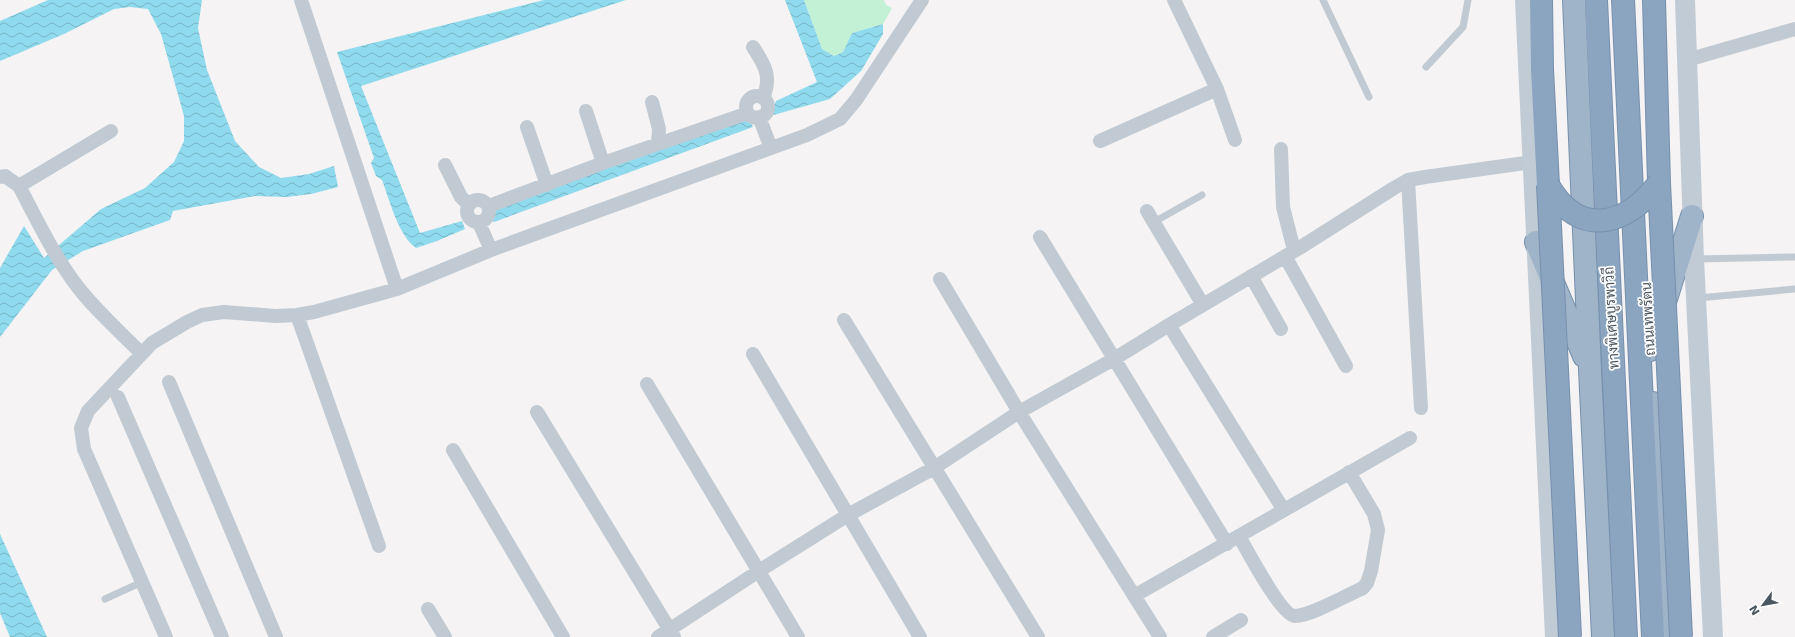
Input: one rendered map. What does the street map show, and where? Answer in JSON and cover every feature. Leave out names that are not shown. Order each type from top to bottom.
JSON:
[{"type":"highway","points":[[1540,0],[1542,69],[1570,637]]},
{"type":"highway","points":[[1574,0],[1603,637]]},
{"type":"highway","name":"ทางพิเศษบูรพาวิถี","points":[[1596,0],[1626,637]]},
{"type":"highway","name":"ทางพิเศษบูรพาวิถี","points":[[1623,0],[1653,637]]},
{"type":"highway","name":"ถนนเทพรัตน","points":[[1634,0],[1650,350],[1666,637]]},
{"type":"highway","points":[[1654,0],[1660,183],[1681,637]]},
{"type":"highway","points":[[1548,186],[1555,197],[1567,210],[1576,215],[1601,220],[1614,219],[1632,210],[1660,183]]},
{"type":"highway","points":[[1650,350],[1692,216]]},
{"type":"highway","points":[[1536,242],[1590,370]]},
{"type":"main road","points":[[1525,0],[1555,637]]},
{"type":"main road","points":[[1685,0],[1692,216],[1713,637]]},
{"type":"street","points":[[301,0],[397,289]]},
{"type":"street","points":[[166,637],[84,449],[81,428],[88,411],[152,343],[187,322],[202,315],[224,312],[276,316],[297,315],[314,312],[397,289],[491,250],[807,135],[840,119],[856,100],[922,0]]},
{"type":"street","points":[[1174,0],[1217,90],[1235,140]]},
{"type":"street","points":[[1687,60],[1795,29]]},
{"type":"street","points":[[753,47],[761,59],[768,82],[763,98],[755,96],[748,100],[746,109],[753,115],[771,148]]},
{"type":"street","points":[[1100,141],[1217,90]]},
{"type":"street","points":[[652,102],[659,129],[658,144]]},
{"type":"street","points":[[586,111],[603,163]]},
{"type":"street","points":[[488,206],[658,144],[753,115]]},
{"type":"street","points":[[527,127],[547,185]]},
{"type":"street","points":[[19,186],[111,132]]},
{"type":"street","points":[[1281,149],[1283,207],[1294,251],[1346,366]]},
{"type":"street","points":[[537,412],[667,635],[759,571],[848,515],[934,468],[1020,412],[1114,359],[1294,251],[1408,180],[1424,176],[1532,162]]},
{"type":"street","points":[[445,164],[461,197],[469,205]]},
{"type":"street","points":[[0,176],[5,176],[19,186],[61,262],[74,282],[95,308],[141,353]]},
{"type":"street","points":[[1408,180],[1421,408]]},
{"type":"street","points":[[479,223],[488,217],[488,206],[480,199],[474,200],[469,205],[467,213],[469,218],[479,223],[491,250]]},
{"type":"street","points":[[1150,217],[1202,305]]},
{"type":"street","points":[[1040,237],[1114,359],[1233,540],[1289,614],[1295,616],[1307,613],[1363,588],[1367,583],[1371,571],[1378,530],[1374,514],[1349,472]]},
{"type":"street","points":[[1251,276],[1281,329]]},
{"type":"street","points":[[940,279],[1020,412],[1160,637]]},
{"type":"street","points":[[297,315],[380,546]]},
{"type":"street","points":[[844,320],[1038,637]]},
{"type":"street","points":[[1169,325],[1283,509]]},
{"type":"street","points":[[752,354],[920,637]]},
{"type":"street","points":[[169,382],[276,637]]},
{"type":"street","points":[[647,384],[798,637]]},
{"type":"street","points":[[118,397],[222,637]]},
{"type":"street","points":[[1134,596],[1233,540],[1283,509],[1410,438]]},
{"type":"street","points":[[453,450],[563,637]]},
{"type":"street","points":[[428,609],[445,637]]},
{"type":"street","points":[[1213,637],[1241,620]]},
{"type":"lane","points":[[1323,0],[1368,96]]},
{"type":"lane","points":[[1426,67],[1463,27],[1468,0]]},
{"type":"lane","points":[[1150,217],[1202,195]]},
{"type":"lane","points":[[1694,259],[1795,257]]},
{"type":"lane","points":[[1696,298],[1795,290]]},
{"type":"lane","points":[[105,599],[142,582]]},
{"type":"green space","points":[[804,0],[884,0],[886,5],[892,8],[883,24],[852,33],[843,52],[834,56],[822,49]]},
{"type":"water","points":[[48,0],[202,0],[198,28],[207,70],[235,141],[259,167],[281,178],[309,174],[334,166],[338,187],[311,194],[287,197],[255,196],[173,211],[170,220],[83,251],[52,270],[0,337],[0,268],[24,226],[44,258],[101,209],[145,188],[174,162],[184,141],[184,116],[161,34],[148,9],[130,7],[114,9],[64,34],[0,61],[0,21]]},
{"type":"water","points":[[544,0],[626,0],[361,86],[420,233],[462,221],[465,229],[416,248],[404,235],[399,226],[382,180],[376,176],[371,163],[374,158],[337,52]]},
{"type":"water","points":[[785,0],[804,0],[822,49],[834,56],[843,52],[852,33],[883,24],[883,34],[861,71],[830,99],[770,116],[776,101],[817,82]]},
{"type":"water","points":[[748,117],[753,127],[494,222],[490,219],[491,212],[498,206]]},
{"type":"water","points":[[0,534],[47,637],[10,637],[0,613]]}]
